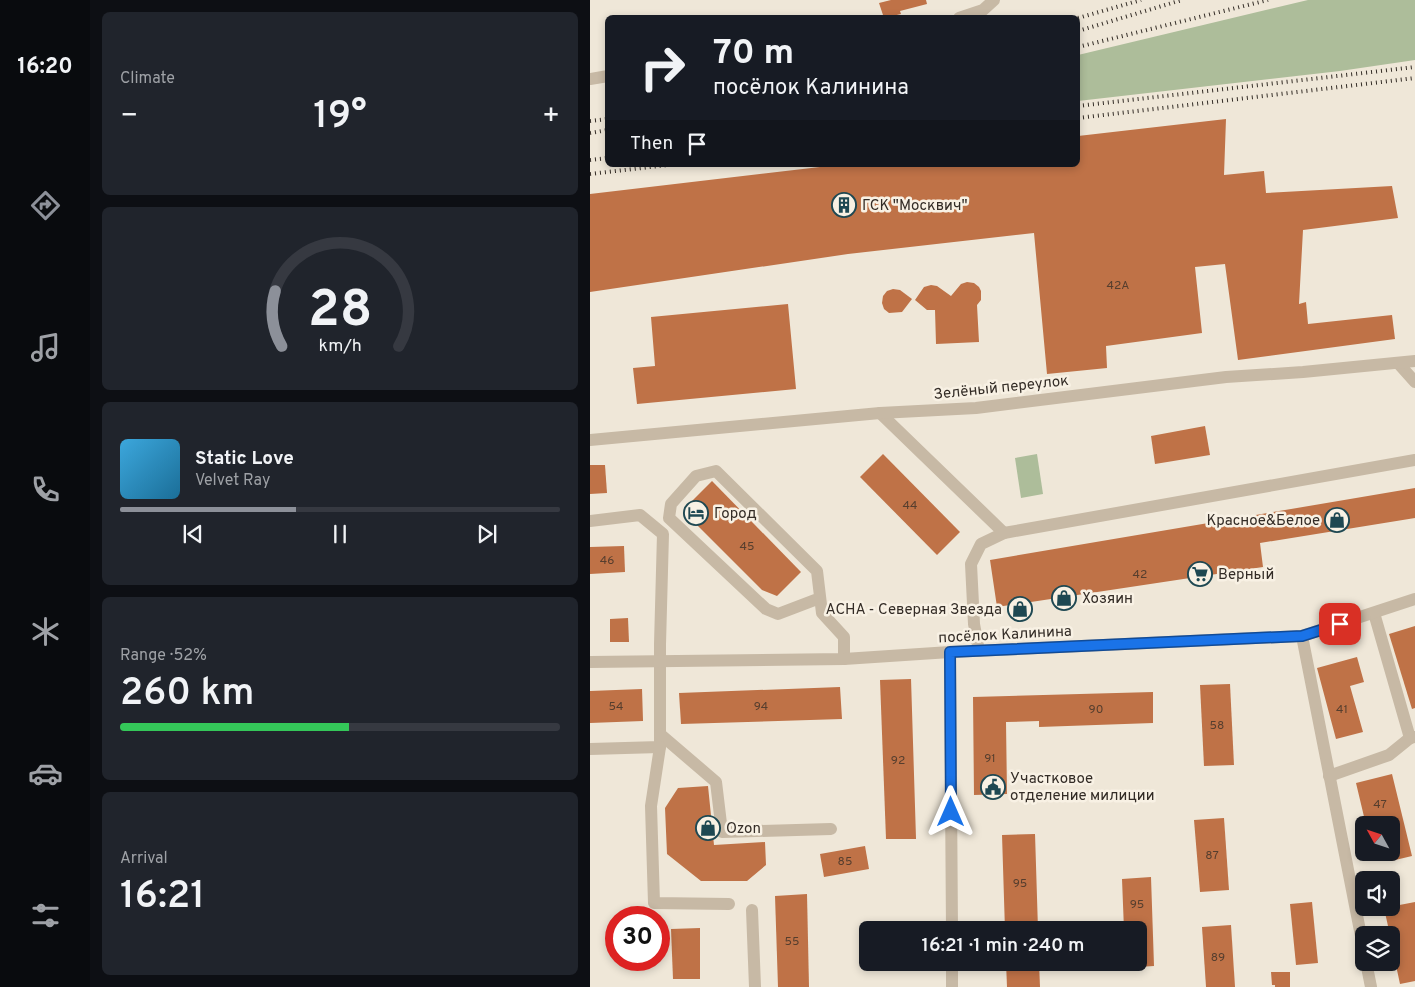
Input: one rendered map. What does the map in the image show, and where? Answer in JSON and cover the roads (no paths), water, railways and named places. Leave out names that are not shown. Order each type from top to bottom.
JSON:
[{"type":"street","points":[[968,15],[983,10],[994,0]]},
{"type":"street","points":[[590,79],[605,76]]},
{"type":"street","name":"Зелёный переулок","points":[[590,440],[880,413],[976,408],[1226,377],[1415,361]]},
{"type":"street","points":[[1398,363],[1415,382]]},
{"type":"street","points":[[880,413],[1004,533]]},
{"type":"street","points":[[979,651],[974,624],[971,564],[981,544],[1004,533],[1415,460]]},
{"type":"street","points":[[820,598],[778,614],[766,609],[669,518],[671,504],[696,476],[716,471],[817,571],[822,613],[844,637],[844,659]]},
{"type":"street","points":[[590,521],[640,514],[663,534],[660,747],[651,806],[654,904],[729,904]]},
{"type":"street","name":"посёлок Калинина","points":[[590,662],[844,659],[950,652],[1302,636],[1415,599]]},
{"type":"street","points":[[1329,776],[1389,756],[1412,738],[1374,613]]},
{"type":"street","points":[[1302,636],[1359,926]]},
{"type":"street","points":[[950,652],[952,921]]},
{"type":"street","points":[[660,734],[716,782],[722,832],[831,829]]},
{"type":"street","points":[[590,748],[660,747]]},
{"type":"street","points":[[752,910],[755,987]]},
{"type":"street","points":[[952,971],[952,987]]},
{"type":"street","points":[[1368,971],[1371,987]]},
{"type":"railway","points":[[1080,17],[1141,0]]},
{"type":"railway","points":[[1080,30],[1182,0]]},
{"type":"railway","points":[[1080,47],[1268,0]]},
{"type":"railway","points":[[1080,106],[1415,67]]},
{"type":"railway","points":[[1080,118],[1415,78]]},
{"type":"railway","points":[[590,121],[605,119]]},
{"type":"railway","points":[[590,133],[605,130]]},
{"type":"railway","points":[[590,160],[605,158]]},
{"type":"railway","points":[[590,174],[651,167]]},
{"type":"place","name":"ГСК \"Москвич\"","points":[[844,205]]},
{"type":"place","name":"Город","points":[[696,513]]},
{"type":"place","name":"Красное&Белое","points":[[1337,520]]},
{"type":"place","name":"Верный","points":[[1200,574]]},
{"type":"place","name":"Хозяин","points":[[1064,598]]},
{"type":"place","name":"АСНА - Северная Звезда","points":[[1020,609]]},
{"type":"place","name":"Участковое отделение милиции","points":[[993,787]]},
{"type":"place","name":"Ozon","points":[[708,828]]}]
